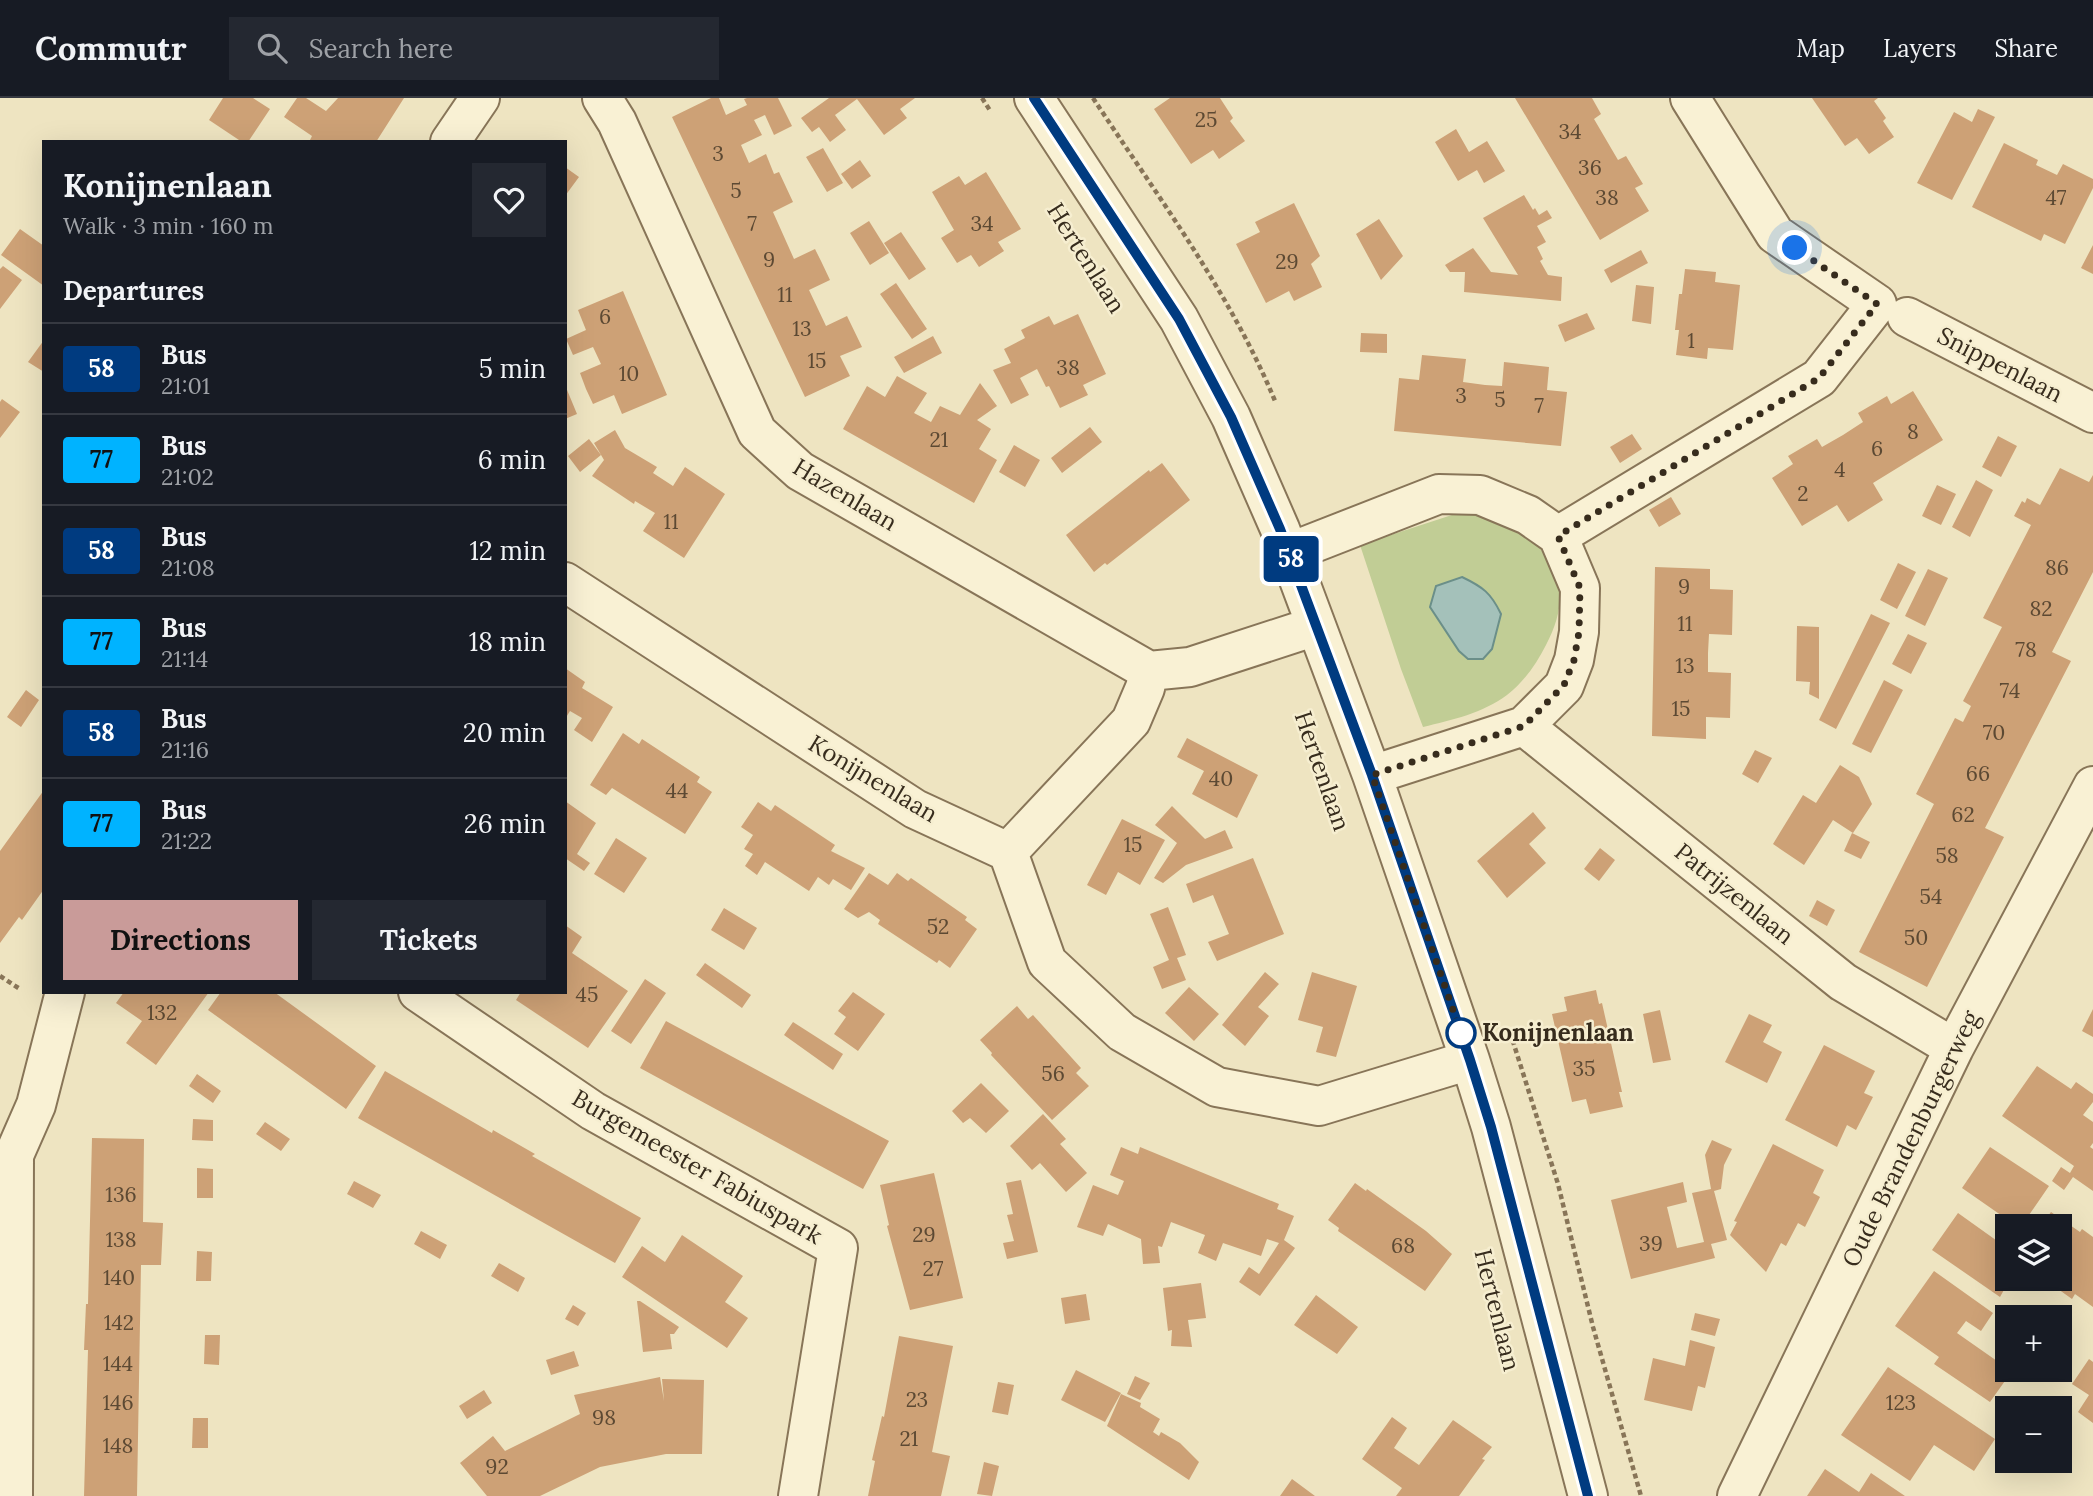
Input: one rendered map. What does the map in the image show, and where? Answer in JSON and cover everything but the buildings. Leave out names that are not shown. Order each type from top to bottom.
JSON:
[{"type":"street","points":[[451,140],[480,98]]},
{"type":"street","name":"Hazenlaan","points":[[602,98],[617,122],[757,432],[800,471],[1149,671]]},
{"type":"street","name":"Hertenlaan","points":[[1034,98],[1179,319],[1231,417],[1288,553],[1372,775],[1470,1060],[1495,1140],[1588,1496]]},
{"type":"street","name":"Snippenlaan","points":[[1690,98],[1775,234],[1892,311],[2093,413]]},
{"type":"street","points":[[1558,536],[1819,378],[1892,311]]},
{"type":"street","points":[[1288,553],[1439,494],[1480,495],[1528,515],[1558,536],[1580,588],[1579,632],[1574,660],[1564,685],[1524,726],[1372,775]]},
{"type":"street","name":"Konijnenlaan","points":[[567,583],[915,809],[1008,852]]},
{"type":"street","points":[[1316,626],[1190,667],[1149,671],[1145,688],[1130,721],[1008,852],[1048,962],[1122,1032],[1217,1087],[1319,1106],[1470,1060]]},
{"type":"street","name":"Patrijzenlaan","points":[[1524,726],[1843,982],[1954,1048]]},
{"type":"street","name":"Oude Brandenburgerweg","points":[[1751,1486],[1954,1048],[2093,786]]},
{"type":"street","points":[[13,1496],[7,1155],[36,1105],[64,994]]},
{"type":"street","name":"Burgemeester Fabiuspark","points":[[421,994],[593,1111],[838,1248],[798,1496]]},
{"type":"path","points":[[982,98],[997,120]]},
{"type":"green space","points":[[1458,513],[1495,517],[1523,533],[1549,560],[1559,586],[1560,600],[1553,629],[1530,672],[1513,690],[1488,707],[1423,727],[1360,545]],"holes":[[[1436,587],[1501,614],[1492,649],[1459,651],[1431,607]]]},
{"type":"water","points":[[1462,577],[1486,591],[1501,614],[1492,649],[1483,659],[1468,659],[1459,651],[1430,607],[1436,586]]},
{"type":"bus line","name":"58","points":[[1034,98],[1179,319],[1231,417],[1280,529],[1372,775],[1470,1060],[1491,1127],[1588,1496]]},
{"type":"place","name":"Konijnenlaan","points":[[1461,1033]]},
{"type":"route","points":[[1461,1033],[1372,775],[1524,726],[1564,685],[1574,660],[1579,632],[1580,588],[1558,536],[1819,378],[1877,304],[1795,248]]}]
